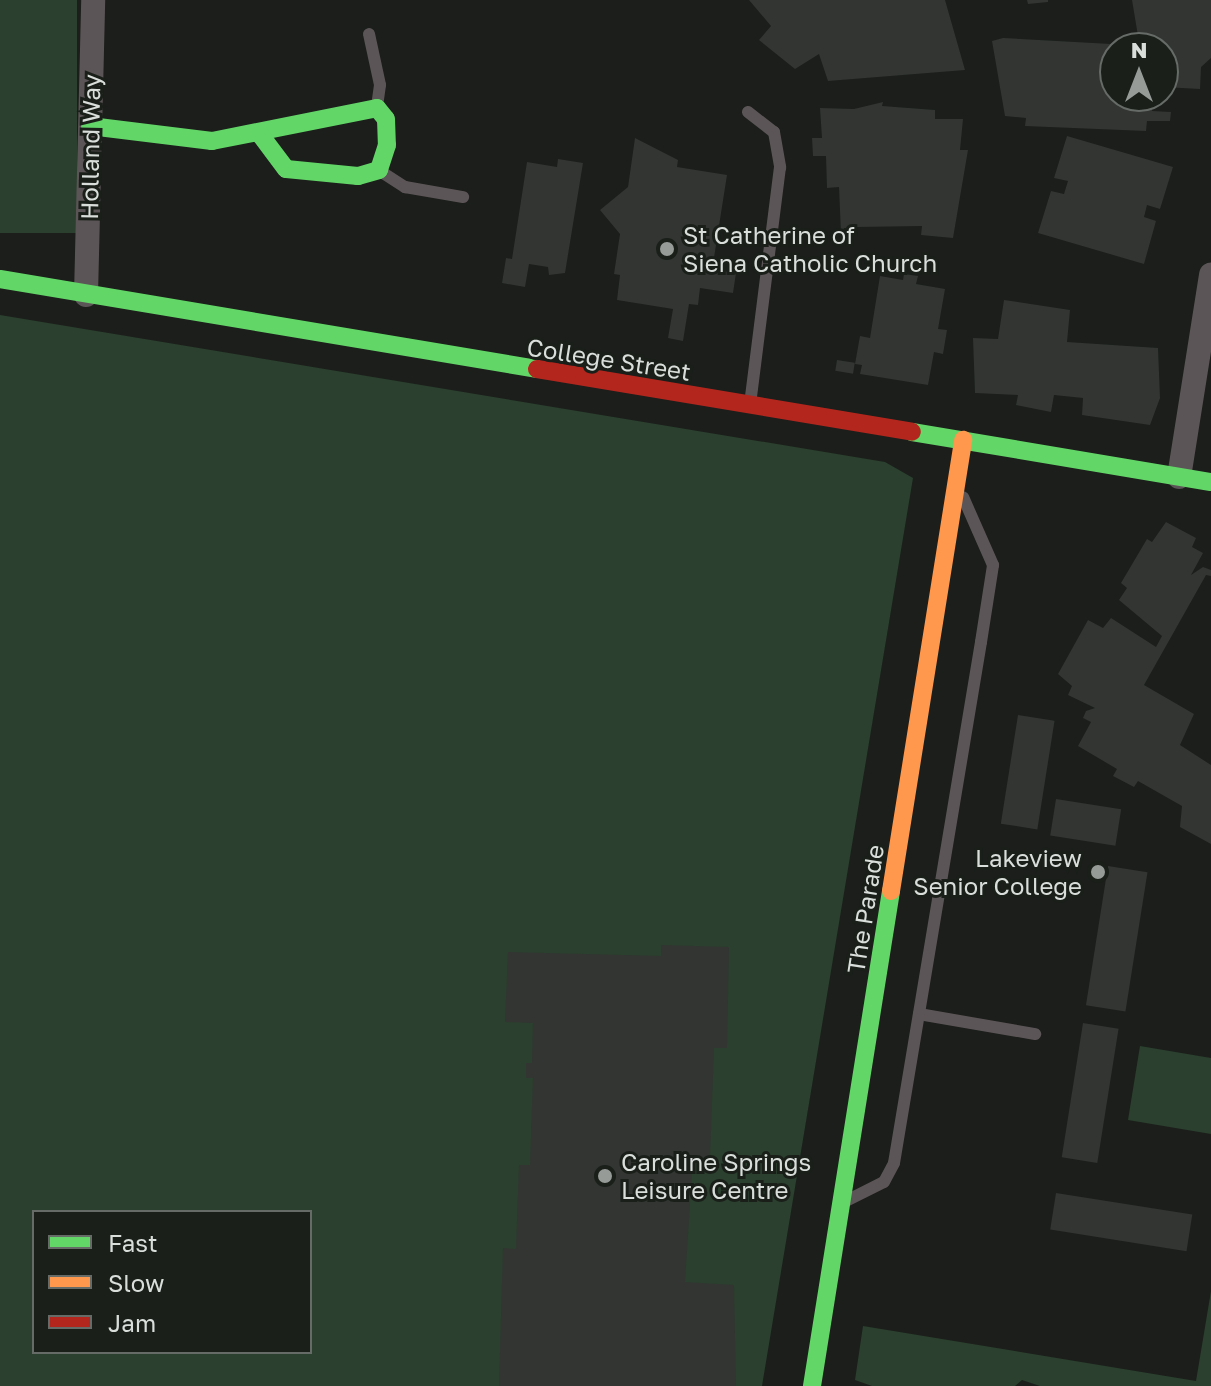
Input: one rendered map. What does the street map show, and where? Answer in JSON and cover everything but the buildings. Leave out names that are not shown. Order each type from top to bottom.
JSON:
[{"type":"street","name":"Holland Way","points":[[86,295],[93,0]]},
{"type":"street","points":[[90,126],[212,141],[377,108],[386,119],[387,145],[379,170],[358,176],[286,169],[259,133]]},
{"type":"street","points":[[1179,477],[1211,275]]},
{"type":"street","name":"College Street","points":[[0,279],[1211,482]]},
{"type":"street","name":"The Parade","points":[[812,1386],[958,487],[963,440]]},
{"type":"lane","points":[[369,34],[380,85],[377,108]]},
{"type":"lane","points":[[748,112],[774,132],[780,167],[750,406]]},
{"type":"lane","points":[[379,170],[405,187],[463,197]]},
{"type":"lane","points":[[842,1202],[884,1182],[894,1163],[993,565],[958,487]]},
{"type":"lane","points":[[919,1014],[1035,1034]]},
{"type":"green space","points":[[0,0],[77,0],[77,233],[0,233]]},
{"type":"green space","points":[[0,315],[885,462],[913,478],[762,1386],[0,1386]]},
{"type":"green space","points":[[1140,1046],[1211,1058],[1211,1134],[1128,1120]]},
{"type":"green space","points":[[1211,1291],[1211,1386],[1040,1386],[1022,1380],[1015,1386],[872,1386],[855,1380],[863,1326],[1196,1381]]},
{"type":"traffic: fast","points":[[90,126],[212,141],[377,108],[386,119],[387,145],[379,170],[358,176],[286,169],[259,133]]},
{"type":"traffic: fast","points":[[0,279],[537,369]]},
{"type":"traffic: fast","points":[[912,432],[1211,482]]},
{"type":"traffic: fast","points":[[812,1386],[891,891]]},
{"type":"traffic: slow","points":[[891,891],[963,440]]},
{"type":"traffic: jam","points":[[537,369],[912,432]]},
{"type":"place","name":"St Catherine of Siena Catholic Church","points":[[667,249]]},
{"type":"place","name":"Lakeview Senior College","points":[[1098,872]]},
{"type":"place","name":"Caroline Springs Leisure Centre","points":[[605,1176]]}]
